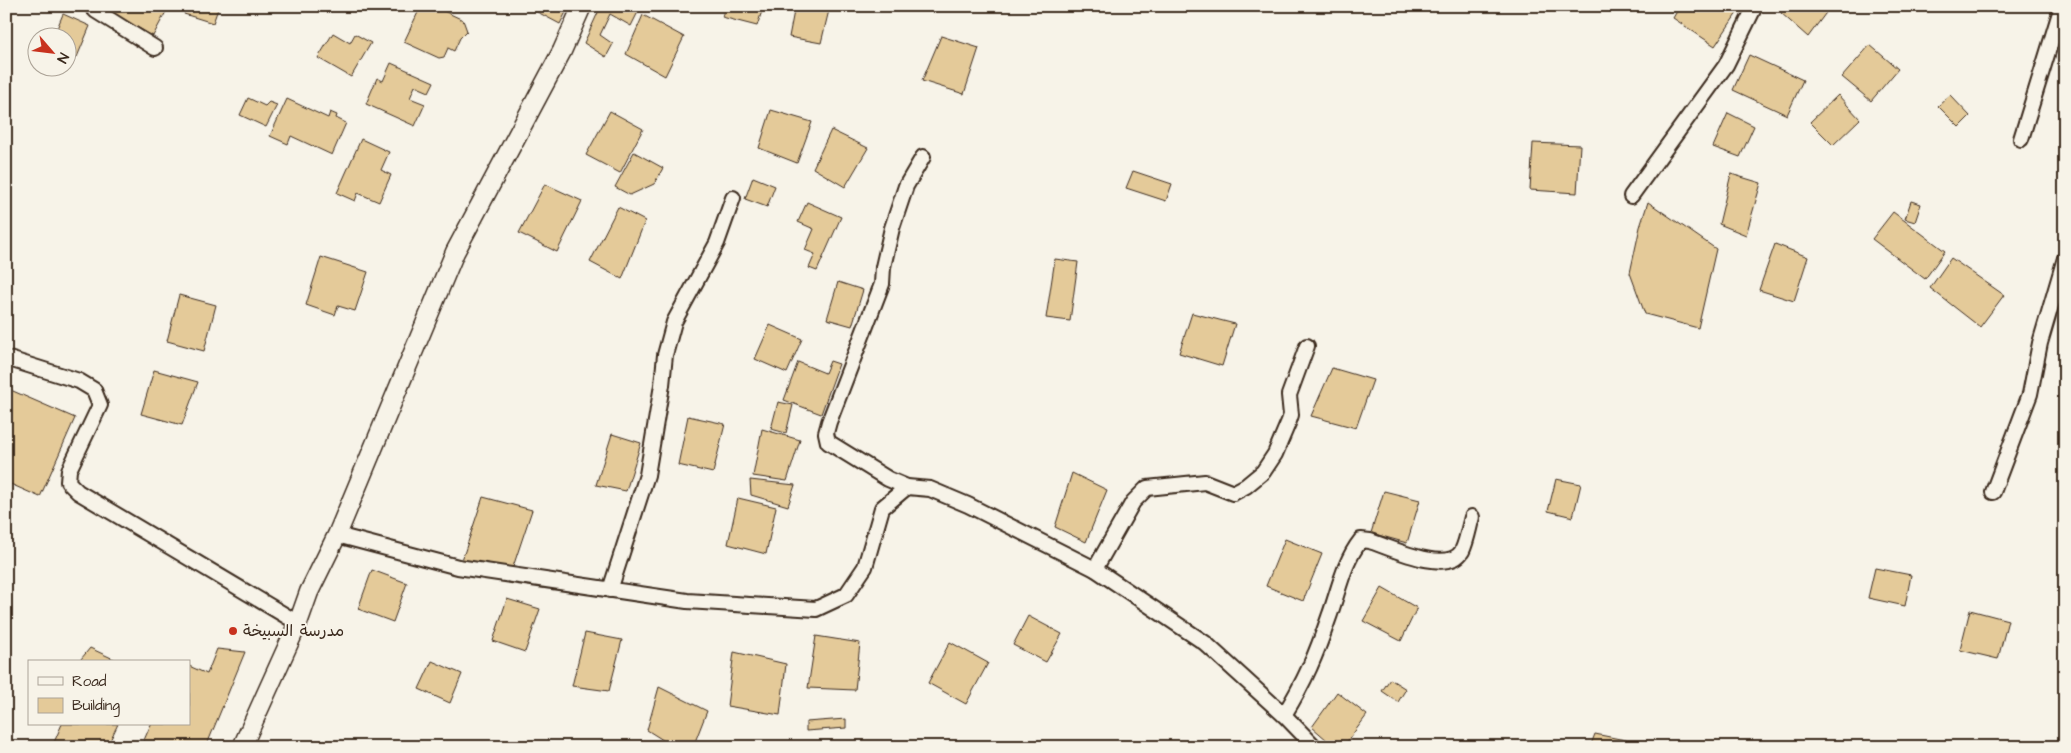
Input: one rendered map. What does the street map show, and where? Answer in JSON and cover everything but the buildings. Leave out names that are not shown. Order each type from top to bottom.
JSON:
[{"type":"street","points":[[91,6],[156,48]]},
{"type":"street","points":[[242,747],[298,623],[309,592],[337,535],[455,252],[562,51],[582,6]]},
{"type":"street","points":[[1631,196],[1726,65],[1755,6]]},
{"type":"street","points":[[2021,140],[2062,6]]},
{"type":"street","points":[[922,157],[906,186],[892,228],[883,267],[882,284],[826,433],[828,442],[875,472],[907,487],[930,489],[968,504],[1095,569],[1205,643],[1284,714],[1314,747]]},
{"type":"street","points":[[610,590],[647,475],[665,355],[674,322],[717,242],[733,198]]},
{"type":"street","points":[[1993,492],[2030,394],[2040,343],[2065,258]]},
{"type":"street","points":[[1095,569],[1133,502],[1147,488],[1205,482],[1233,493],[1246,486],[1263,472],[1275,454],[1289,422],[1291,415],[1290,395],[1307,346]]},
{"type":"street","points":[[6,358],[79,381],[94,390],[100,404],[69,470],[68,482],[78,492],[298,623]]},
{"type":"street","points":[[337,535],[458,567],[687,601],[816,609],[846,595],[865,567],[882,508],[907,487]]},
{"type":"street","points":[[1284,714],[1304,682],[1315,658],[1346,562],[1360,540],[1370,541],[1429,560],[1448,561],[1456,558],[1462,550],[1472,517]]},
{"type":"place","name":"مدرسة السبيخة","points":[[233,631]]}]
